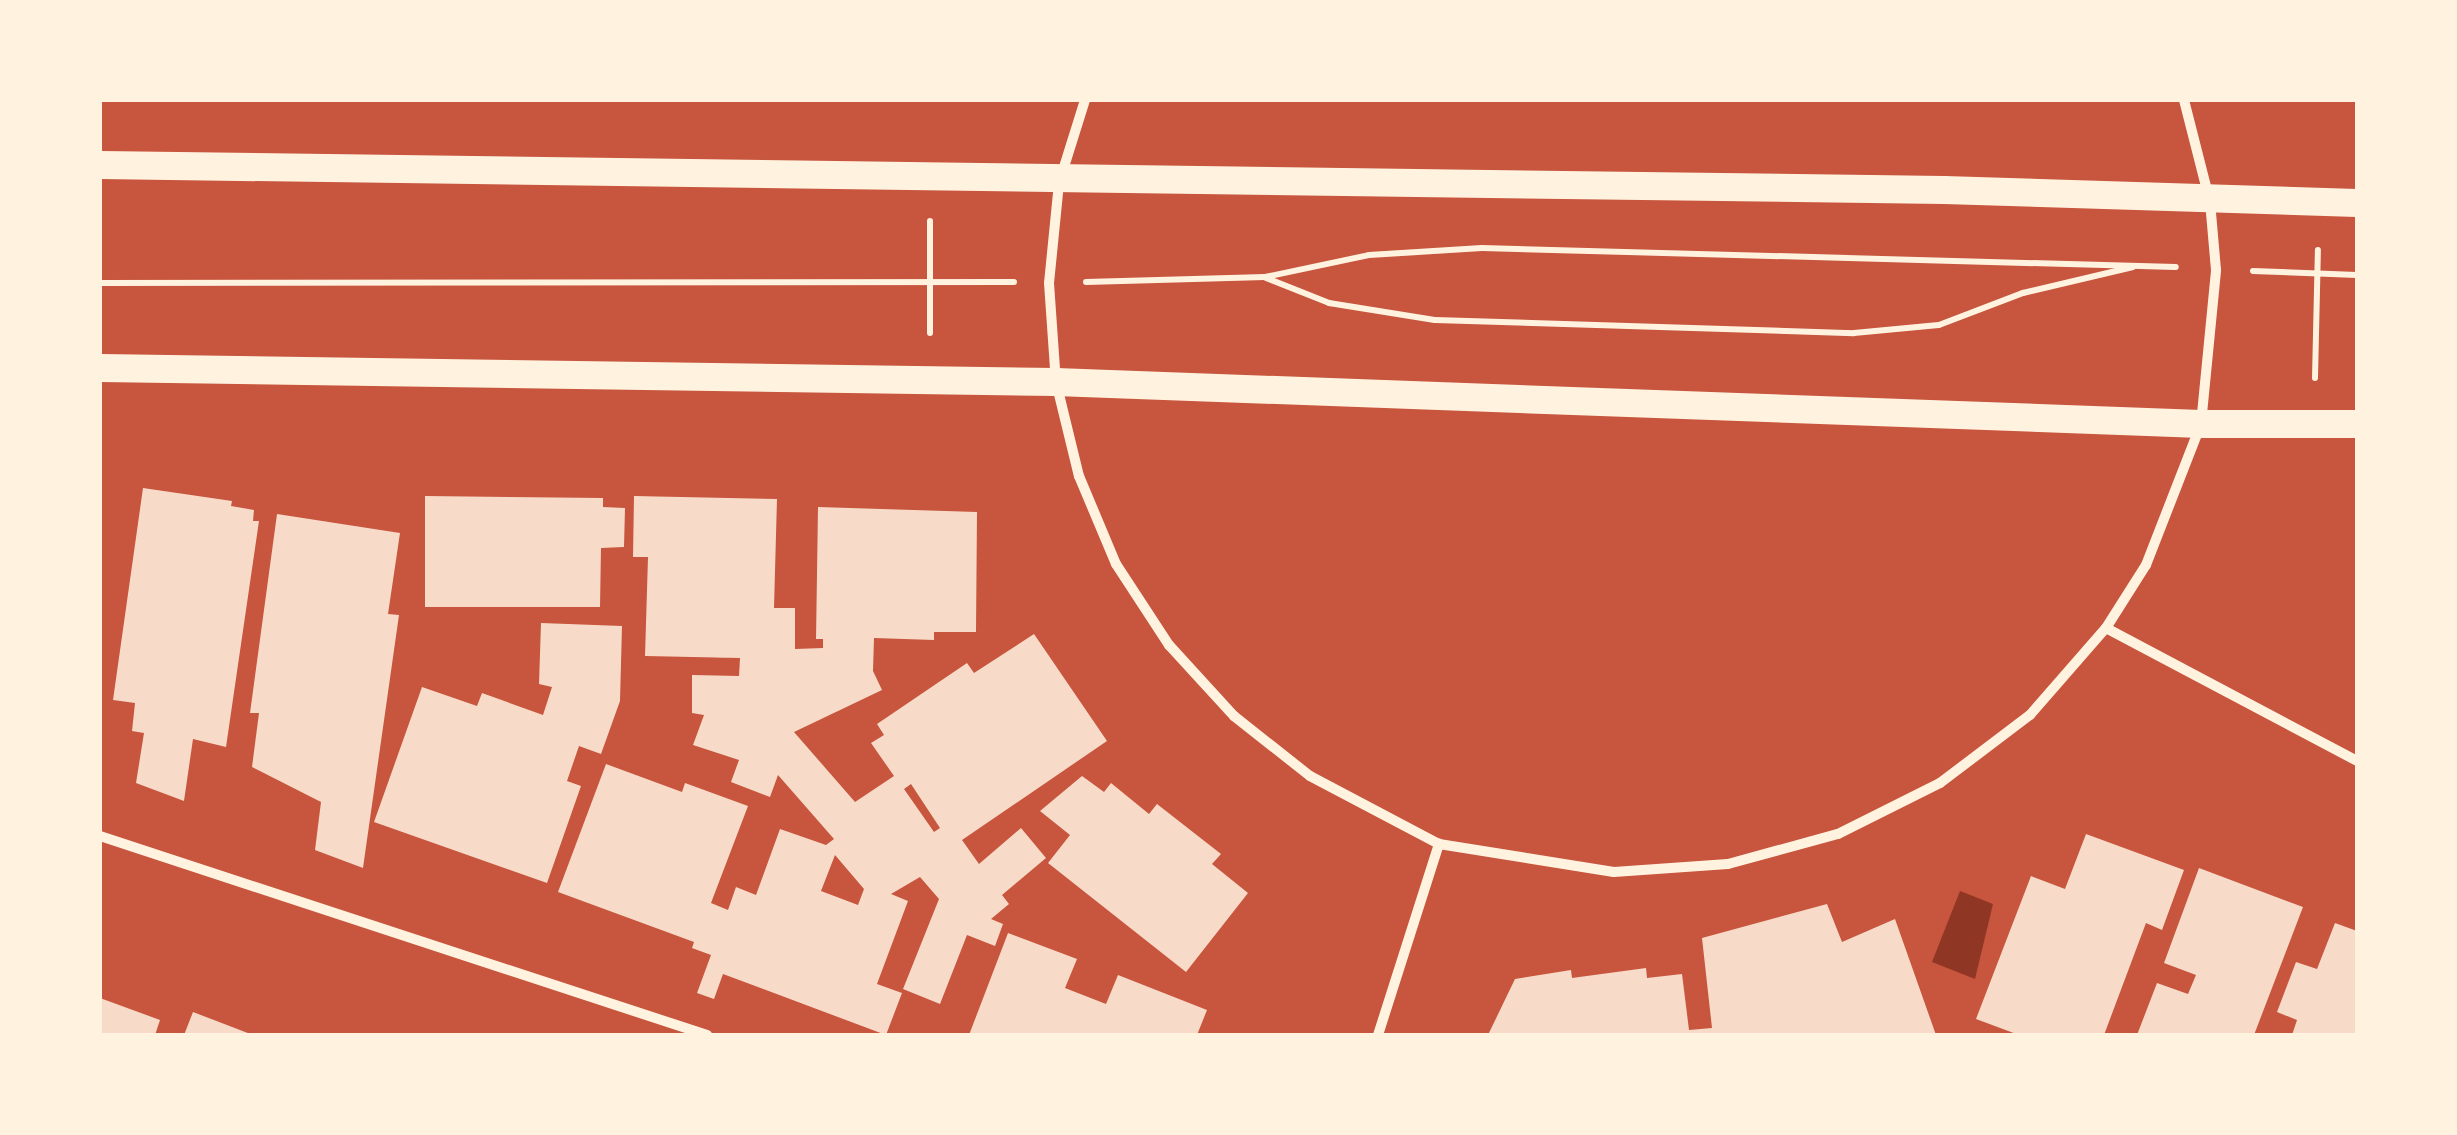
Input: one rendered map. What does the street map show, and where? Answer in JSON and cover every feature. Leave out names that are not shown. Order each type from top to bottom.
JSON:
[{"type":"highway","points":[[100,166],[930,182],[1944,190],[2357,204]]},
{"type":"highway","points":[[100,368],[1056,382],[2200,424],[2357,424]]},
{"type":"street","points":[[1085,100],[1060,183],[1048,283],[1056,382],[1078,476],[1116,564],[1169,645],[1234,716],[1310,776],[1440,844],[1614,872],[1728,864],[1838,834],[1940,783],[2030,715],[2106,628],[2154,548],[2200,424],[2216,270],[2210,202],[2184,100]]},
{"type":"street","points":[[2106,628],[2357,760]]},
{"type":"street","points":[[100,836],[707,1035]]},
{"type":"street","points":[[1378,1035],[1440,844]]},
{"type":"path","points":[[930,182],[930,380]]},
{"type":"path","points":[[2314,424],[2317,203]]},
{"type":"path","points":[[100,283],[1048,283],[1264,278],[1369,255],[1482,248],[2144,265],[2023,293],[1939,325],[1854,334],[1436,320],[1329,304],[1264,278]]},
{"type":"path","points":[[2216,270],[2357,275]]},
{"type":"shaded area","points":[[1960,891],[1993,904],[1975,979],[1932,962]]},
{"type":"building","points":[[143,488],[232,501],[231,506],[254,510],[253,521],[259,521],[226,747],[193,739],[184,801],[136,783],[144,733],[132,731],[135,703],[113,700]]},
{"type":"building","points":[[425,496],[603,498],[603,507],[625,508],[624,547],[601,548],[600,607],[425,607]]},
{"type":"building","points":[[634,496],[777,499],[774,608],[795,608],[795,649],[823,648],[823,639],[816,639],[818,507],[977,512],[976,632],[934,632],[934,640],[874,638],[873,671],[882,690],[794,732],[855,802],[894,776],[871,743],[884,735],[877,724],[967,663],[974,673],[1034,634],[1107,741],[962,840],[979,864],[1021,828],[1046,858],[1002,895],[1009,904],[991,919],[1003,924],[995,946],[967,935],[940,1004],[903,989],[939,899],[920,877],[891,894],[908,901],[877,984],[902,993],[886,1035],[723,974],[714,999],[697,993],[711,955],[692,948],[694,942],[558,892],[606,764],[682,792],[685,783],[748,806],[711,903],[728,910],[736,887],[756,895],[780,829],[826,845],[834,839],[778,775],[770,797],[731,782],[739,760],[693,745],[704,715],[692,713],[692,675],[739,676],[740,658],[645,656],[648,557],[633,557]],"holes":[[[911,784],[940,828],[934,832],[904,789]],[[835,855],[864,889],[858,905],[821,891]]]},
{"type":"building","points":[[277,514],[400,533],[388,614],[399,615],[363,868],[315,850],[321,802],[252,767],[259,713],[250,713]]},
{"type":"building","points":[[541,623],[622,626],[620,701],[601,754],[579,746],[567,781],[581,786],[547,883],[374,822],[422,687],[477,706],[482,693],[543,715],[552,687],[539,684]]},
{"type":"building","points":[[1082,776],[1104,792],[1111,783],[1149,814],[1157,804],[1221,854],[1212,864],[1248,893],[1186,972],[1048,863],[1070,835],[1040,811]]},
{"type":"building","points":[[2086,834],[2184,870],[2162,930],[2146,923],[2104,1035],[2019,1035],[1976,1019],[2031,876],[2065,889]]},
{"type":"building","points":[[2199,868],[2303,907],[2254,1035],[2137,1035],[2157,983],[2188,994],[2196,975],[2164,963]]},
{"type":"building","points":[[1827,904],[1842,942],[1895,919],[1936,1035],[1488,1035],[1515,979],[1571,970],[1572,978],[1646,968],[1647,978],[1682,974],[1689,1030],[1712,1028],[1702,938]]},
{"type":"building","points":[[2335,923],[2357,931],[2357,1035],[2292,1035],[2297,1020],[2277,1012],[2296,962],[2317,969]]},
{"type":"building","points":[[1008,933],[1077,959],[1065,988],[1106,1004],[1118,975],[1207,1010],[1197,1035],[969,1035]]},
{"type":"building","points":[[100,998],[160,1020],[155,1035],[100,1035]]},
{"type":"building","points":[[193,1012],[253,1035],[184,1035]]}]
